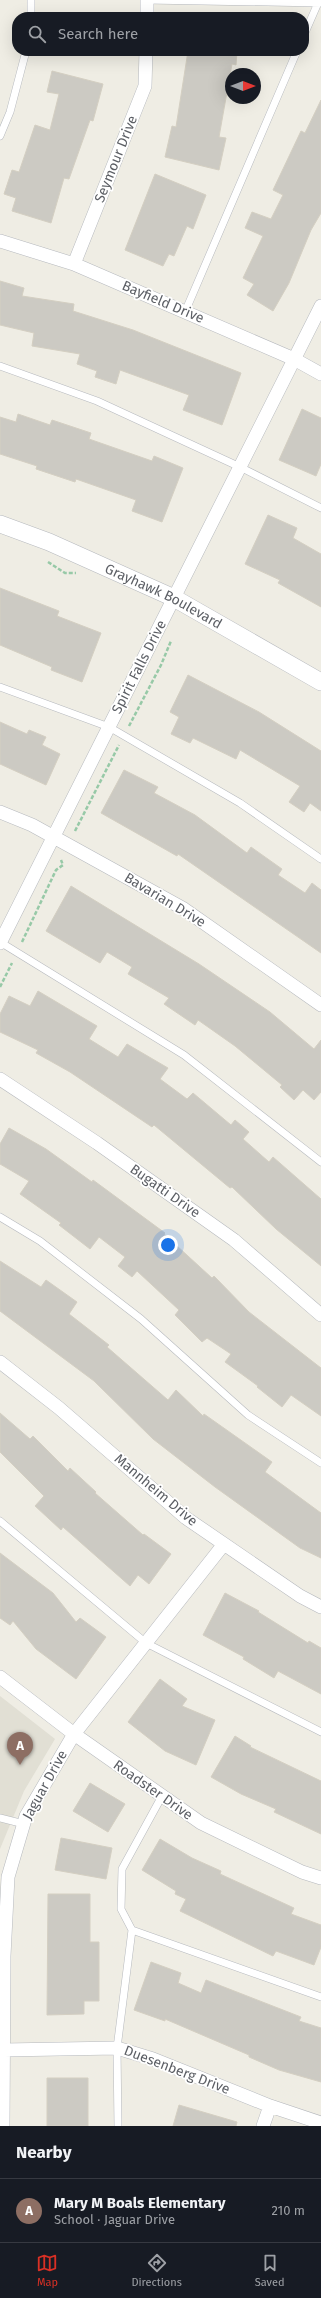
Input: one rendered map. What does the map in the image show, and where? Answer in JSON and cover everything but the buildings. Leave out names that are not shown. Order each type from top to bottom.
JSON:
[{"type":"street","points":[[147,0],[147,12]]},
{"type":"street","name":"Seymour Drive","points":[[74,264],[145,86],[146,56]]},
{"type":"street","name":"Bayfield Drive","points":[[0,241],[74,264],[294,359],[321,374]]},
{"type":"street","name":"Spirit Falls Drive","points":[[0,942],[321,306]]},
{"type":"street","name":"Grayhawk Boulevard","points":[[0,524],[49,542],[174,598],[321,682]]},
{"type":"street","name":"Bavarian Drive","points":[[0,812],[32,824],[184,909],[321,1005]]},
{"type":"street","name":"Bugatti Drive","points":[[0,1079],[97,1143],[234,1240],[321,1315]]},
{"type":"street","name":"Mannheim Drive","points":[[0,1362],[59,1408],[186,1518],[300,1596],[321,1607]]},
{"type":"street","name":"Jaguar Drive","points":[[3,2126],[4,1956],[8,1877],[26,1816],[74,1734],[224,1544]]},
{"type":"street","name":"Roadster Drive","points":[[0,1677],[74,1734],[201,1823],[302,1872],[321,1878]]},
{"type":"street","name":"Duesenberg Drive","points":[[4,2050],[117,2048],[153,2059],[270,2106],[321,2123]]},
{"type":"street","points":[[263,2126],[270,2106]]},
{"type":"lane","points":[[31,12],[32,0]]},
{"type":"lane","points":[[147,0],[320,3],[309,25]]},
{"type":"lane","points":[[0,136],[10,112],[25,56]]},
{"type":"lane","points":[[185,312],[295,56]]},
{"type":"lane","points":[[0,366],[97,401],[240,467],[321,508]]},
{"type":"lane","points":[[0,688],[109,727],[240,803],[321,860]]},
{"type":"lane","points":[[0,942],[184,1055],[321,1162]]},
{"type":"lane","points":[[0,1217],[40,1241],[141,1319],[248,1415],[321,1463]]},
{"type":"lane","points":[[0,1521],[146,1642],[321,1732]]},
{"type":"lane","points":[[118,2126],[117,2048],[132,1930],[121,1908],[122,1869],[162,1796]]},
{"type":"lane","points":[[0,1818],[24,1824]]},
{"type":"lane","points":[[132,1930],[321,1997]]},
{"type":"path","points":[[0,987],[56,870],[63,865],[61,860]]},
{"type":"shaded area","points":[[0,1696],[55,1739],[24,1791],[0,1849]]},
{"type":"place","name":"Mary M Boals Elementary","points":[[20,1765]]}]
